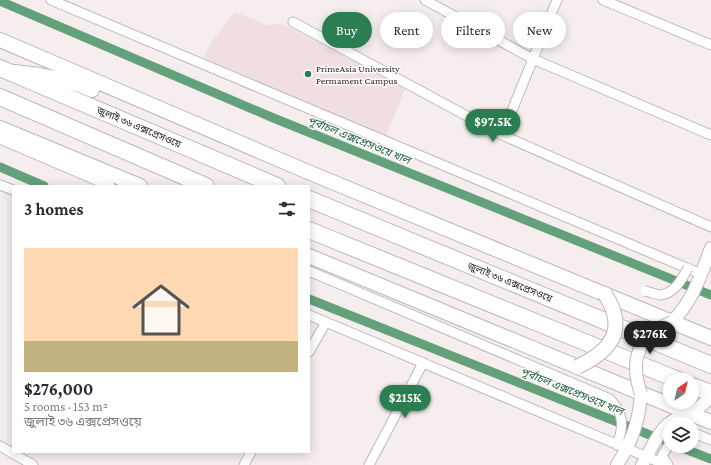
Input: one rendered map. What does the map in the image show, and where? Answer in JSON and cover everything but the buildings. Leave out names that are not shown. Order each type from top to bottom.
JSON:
[{"type":"highway","name":"জুলাই ৩৬ এক্সপ্রেসওয়ে","points":[[3,69],[275,185]]},
{"type":"highway","points":[[0,97],[204,185]]},
{"type":"highway","name":"জুলাই ৩৬ এক্সপ্রেসওয়ে","points":[[310,199],[711,365]]},
{"type":"highway","points":[[310,230],[663,374]]},
{"type":"highway","points":[[699,389],[711,394]]},
{"type":"main road","points":[[0,40],[503,254],[711,338]]},
{"type":"main road","points":[[3,69],[42,75],[77,84],[178,125],[198,131],[210,130]]},
{"type":"main road","points":[[0,131],[137,185]]},
{"type":"main road","points":[[310,256],[711,422]]},
{"type":"main road","points":[[577,367],[598,356],[613,336],[615,316],[612,305],[605,294]]},
{"type":"street","points":[[51,0],[701,274]]},
{"type":"street","points":[[425,0],[533,59],[711,135]]},
{"type":"street","points":[[502,135],[557,0]]},
{"type":"street","points":[[602,0],[711,45]]},
{"type":"street","points":[[294,22],[502,135],[711,227]]},
{"type":"street","points":[[0,131],[108,185]]},
{"type":"street","points":[[0,185],[12,190]]},
{"type":"street","points":[[622,447],[633,437],[637,424],[641,394],[636,375],[637,359],[642,345],[653,332],[672,322],[689,302],[697,286],[711,248]]},
{"type":"street","points":[[645,291],[660,295],[671,291],[682,280],[688,268]]},
{"type":"street","points":[[310,271],[610,399],[616,406],[621,416],[622,447],[617,465]]},
{"type":"street","points":[[310,315],[622,447],[645,461],[667,465]]},
{"type":"street","points":[[310,350],[326,322]]},
{"type":"street","points":[[369,465],[423,363]]},
{"type":"street","points":[[645,461],[660,434],[667,425],[688,412],[698,409],[711,394]]},
{"type":"street","points":[[699,435],[711,440]]},
{"type":"street","points":[[0,446],[12,453]]},
{"type":"street","points":[[12,453],[33,465]]},
{"type":"street","points":[[244,465],[250,453]]},
{"type":"street","points":[[664,453],[662,456],[667,465]]},
{"type":"shaded area","name":"PrimeAsia University Permament Campus","points":[[235,12],[267,25],[283,24],[322,45],[322,48],[328,48],[405,89],[386,136],[204,58],[210,44]]},
{"type":"waterway","name":"পূর্বাচল এক্সপ্রেসওয়ে খাল","points":[[0,1],[271,117],[711,295]]},
{"type":"waterway","name":"পূর্বাচল এক্সপ্রেসওয়ে খাল","points":[[0,167],[42,185]]},
{"type":"waterway","name":"পূর্বাচল এক্সপ্রেসওয়ে খাল","points":[[310,299],[663,440]]},
{"type":"waterway","name":"পূর্বাচল এক্সপ্রেসওয়ে খাল","points":[[695,453],[711,459]]},
{"type":"place","name":"PrimeAsia University Permament Campus","points":[[308,74]]}]
